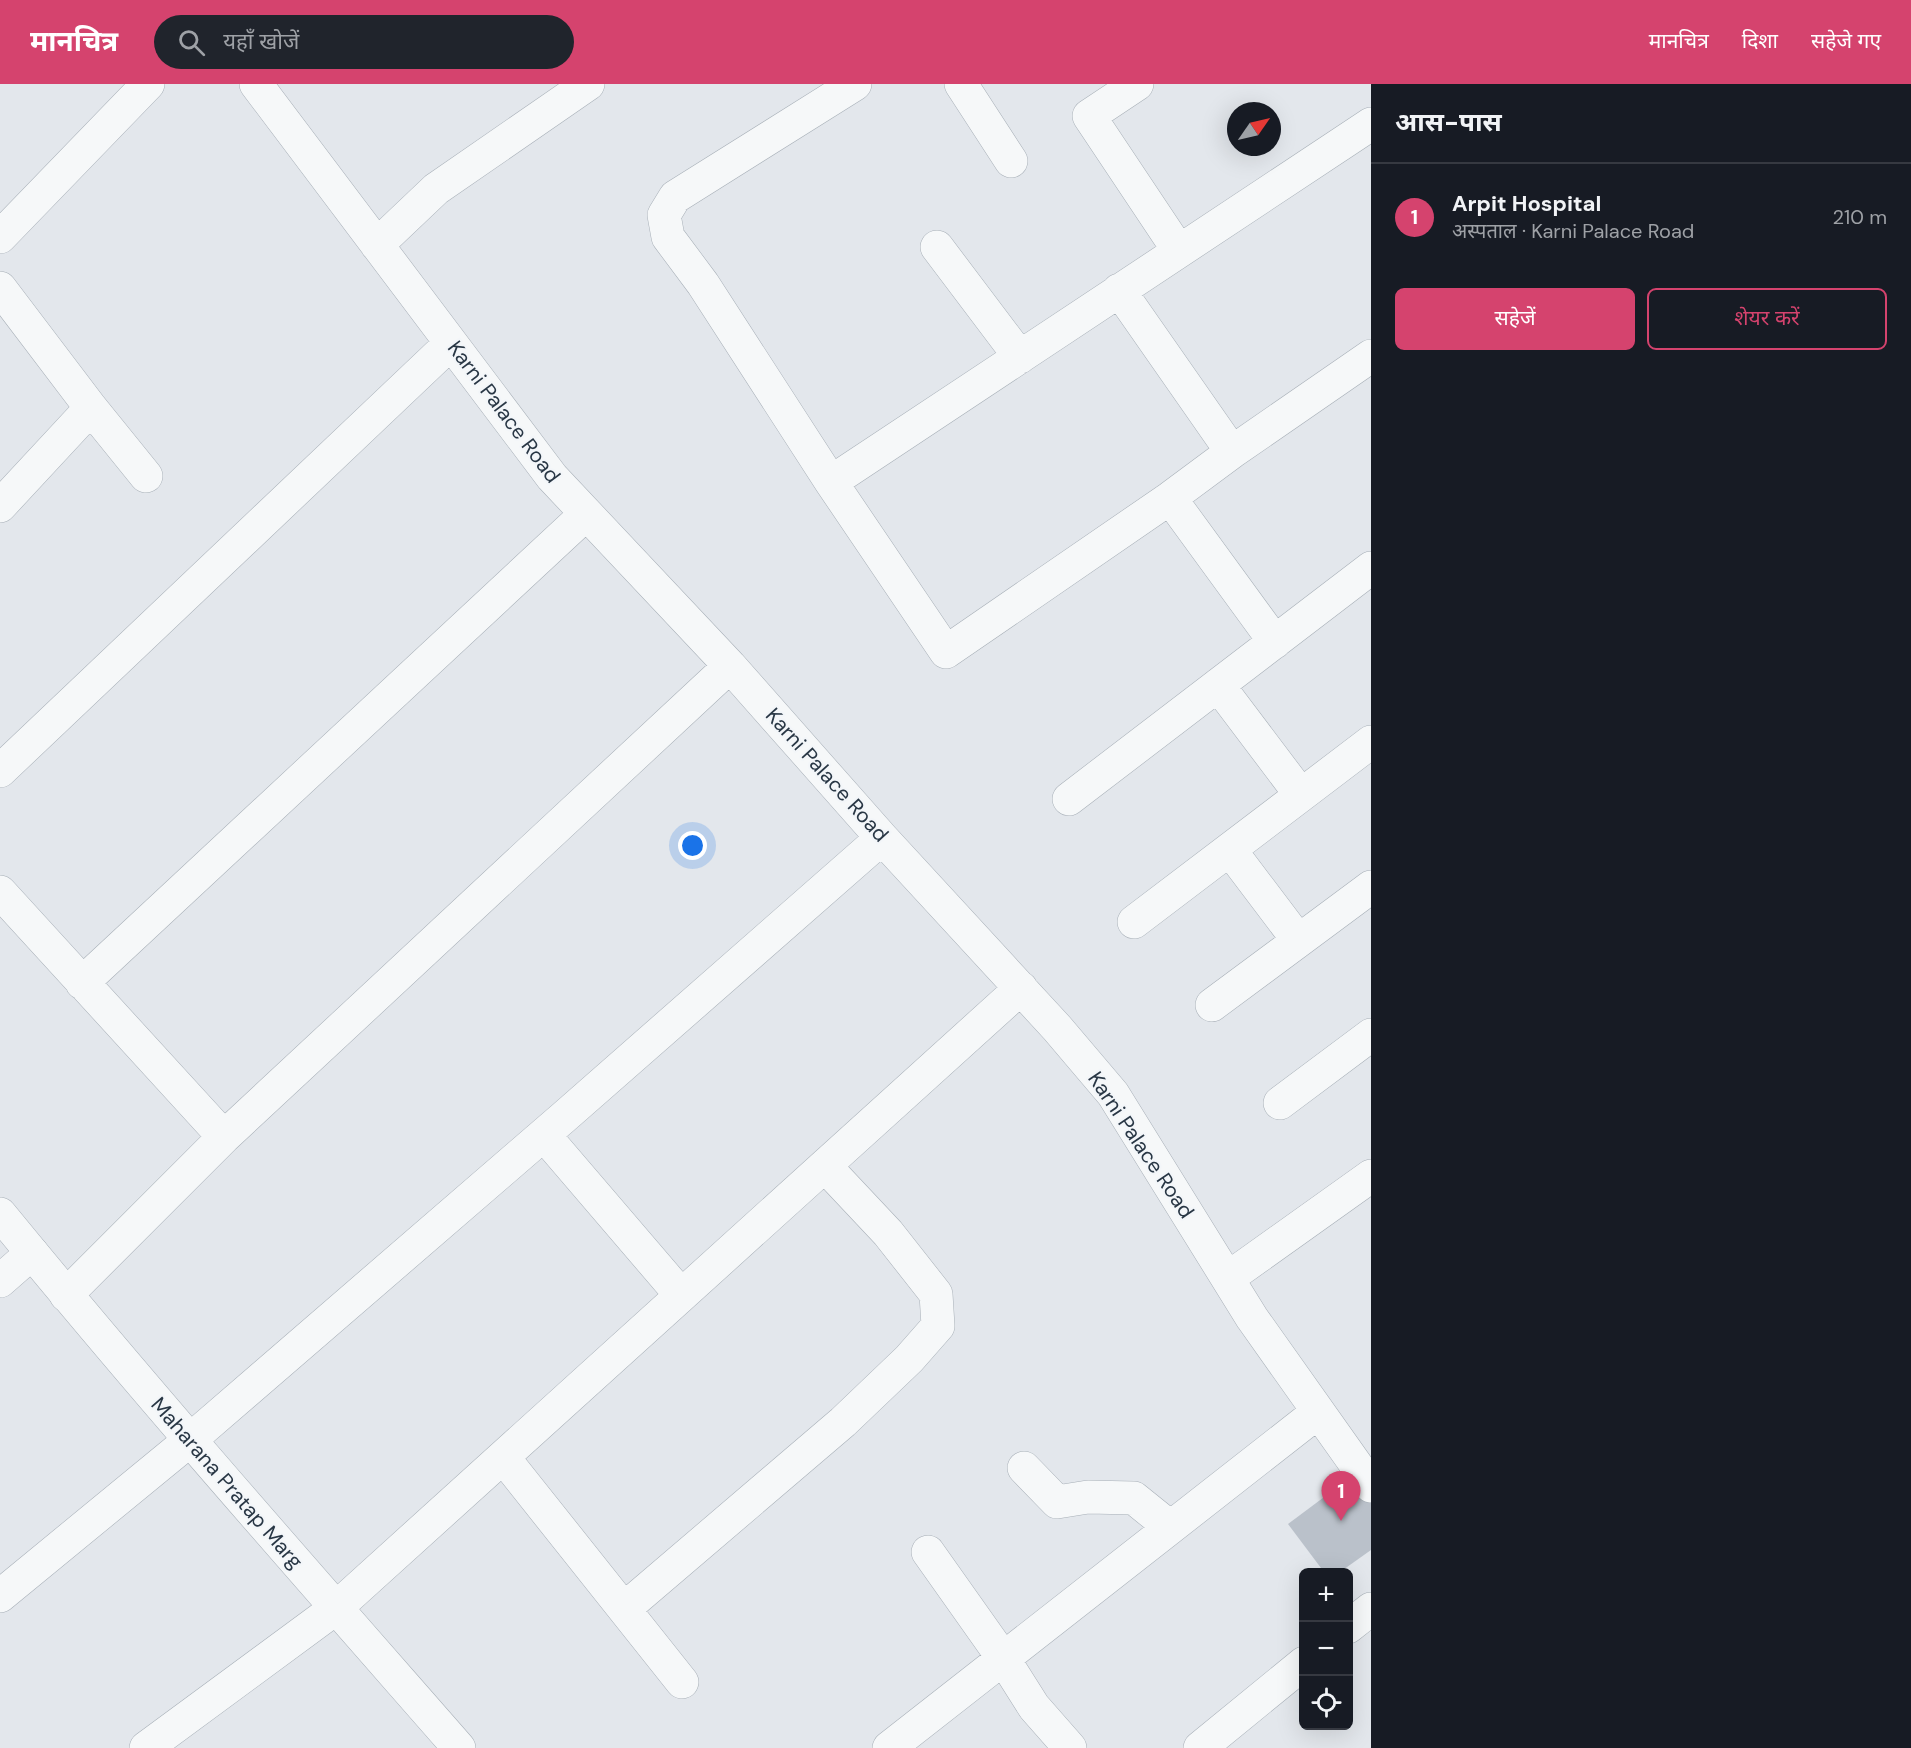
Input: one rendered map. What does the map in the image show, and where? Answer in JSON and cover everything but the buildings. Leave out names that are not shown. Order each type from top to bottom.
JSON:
[{"type":"street","points":[[0,237],[148,84]]},
{"type":"street","name":"Karni Palace Road","points":[[256,84],[552,477],[730,666],[882,838],[1021,988],[1113,1094],[1252,1318],[1371,1486]]},
{"type":"street","points":[[377,245],[435,189],[588,84]]},
{"type":"street","points":[[854,84],[675,197],[664,215],[668,237],[703,284],[831,482],[946,652],[1371,356]]},
{"type":"street","points":[[961,84],[1011,161]]},
{"type":"street","points":[[1137,84],[1089,116],[1179,251]]},
{"type":"street","points":[[831,482],[1371,124]]},
{"type":"street","points":[[937,247],[1020,357]]},
{"type":"street","points":[[0,288],[146,476]]},
{"type":"street","points":[[1119,290],[1232,453]]},
{"type":"street","points":[[0,771],[451,343]]},
{"type":"street","points":[[0,506],[91,408]]},
{"type":"street","points":[[1170,498],[1275,642]]},
{"type":"street","points":[[82,983],[586,514]]},
{"type":"street","points":[[1069,799],[1371,568]]},
{"type":"street","points":[[66,1295],[224,1137],[730,666]]},
{"type":"street","points":[[1218,685],[1300,795]]},
{"type":"street","points":[[1134,922],[1371,742]]},
{"type":"street","points":[[2,1591],[190,1440],[544,1135],[882,838]]},
{"type":"street","points":[[1230,850],[1298,940]]},
{"type":"street","points":[[0,892],[224,1137]]},
{"type":"street","points":[[1212,1005],[1298,940],[1367,898]]},
{"type":"street","points":[[146,1748],[336,1608],[1021,988]]},
{"type":"street","points":[[1280,1103],[1371,1035]]},
{"type":"street","points":[[544,1135],[681,1295]]},
{"type":"street","points":[[624,1609],[843,1422],[909,1359],[938,1326],[936,1294],[888,1233],[825,1166]]},
{"type":"street","points":[[1228,1278],[1371,1176]]},
{"type":"street","name":"Maharana Pratap Marg","points":[[0,1214],[190,1440],[459,1748]]},
{"type":"street","points":[[0,1281],[32,1252]]},
{"type":"street","points":[[889,1748],[1318,1412]]},
{"type":"street","points":[[503,1456],[682,1682]]},
{"type":"street","points":[[1023,1468],[1057,1502],[1088,1497],[1134,1498],[1170,1527]]},
{"type":"street","points":[[928,1551],[1003,1658],[1034,1707],[1070,1748]]},
{"type":"street","points":[[1353,1623],[1371,1609]]},
{"type":"street","points":[[1200,1748],[1299,1667]]},
{"type":"place","name":"Arpit Hospital","points":[[1341,1521]]}]
